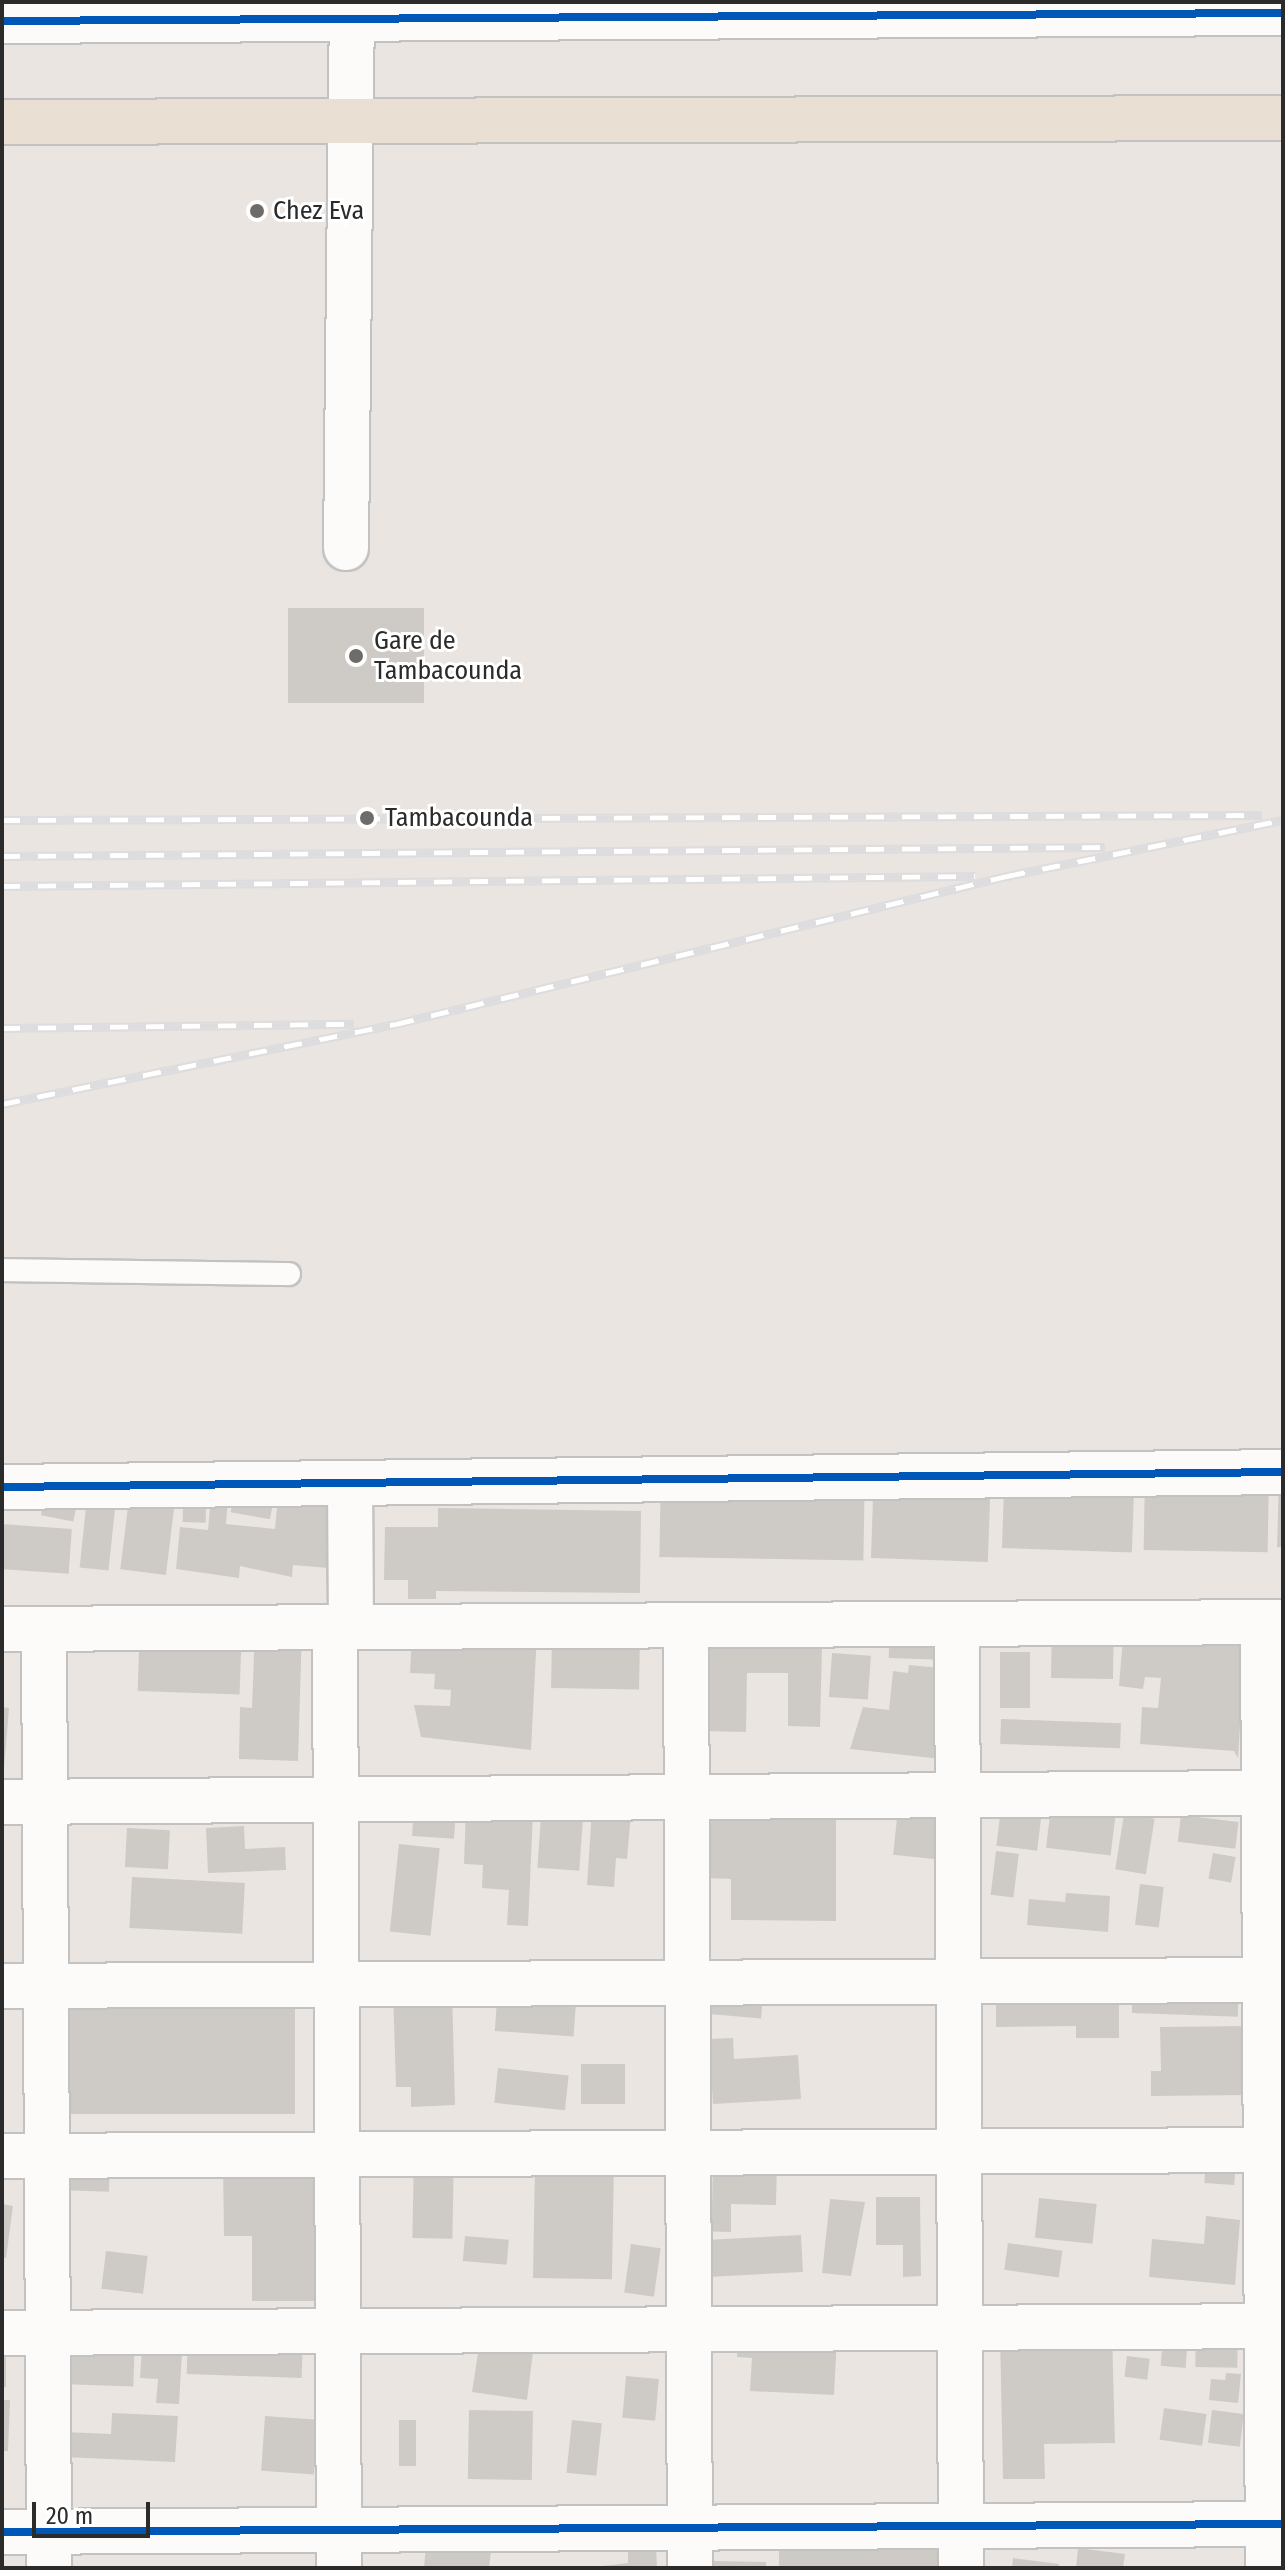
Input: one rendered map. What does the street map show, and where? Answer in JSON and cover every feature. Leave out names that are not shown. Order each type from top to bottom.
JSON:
[{"type":"highway","points":[[2,122],[1283,118]]},
{"type":"street","points":[[2,21],[352,11],[973,9],[1283,13]]},
{"type":"street","points":[[346,548],[352,11]]},
{"type":"street","points":[[2,1487],[1283,1472]]},
{"type":"street","points":[[339,2549],[336,1800],[350,1483]]},
{"type":"street","points":[[49,2550],[45,1801],[23,1629],[1273,1622],[1264,1793],[1274,1980],[1275,2524],[1268,2568]]},
{"type":"street","points":[[957,1624],[961,2547]]},
{"type":"street","points":[[686,1625],[690,2548]]},
{"type":"street","points":[[2,1802],[1264,1793]]},
{"type":"street","points":[[2,1986],[1274,1980]]},
{"type":"street","points":[[2,2156],[1274,2150]]},
{"type":"street","points":[[2,2333],[1275,2326]]},
{"type":"street","points":[[2,2532],[49,2550],[961,2547],[1275,2524]]},
{"type":"lane","points":[[2,1270],[289,1274]]},
{"type":"building","name":"Gare de Tambacounda","points":[[288,608],[424,608],[424,703],[288,703]]},
{"type":"building","points":[[1005,1461],[1135,1466],[1132,1552],[1002,1548]]},
{"type":"building","points":[[661,1464],[865,1468],[863,1561],[659,1557]]},
{"type":"building","points":[[239,1465],[278,1472],[270,1519],[231,1512]]},
{"type":"building","points":[[874,1470],[991,1474],[988,1562],[871,1558]]},
{"type":"building","points":[[1145,1471],[1269,1473],[1268,1552],[1144,1550]]},
{"type":"building","points":[[48,1479],[80,1485],[73,1522],[41,1515]]},
{"type":"building","points":[[1279,1479],[1283,1479],[1283,1547],[1277,1547]]},
{"type":"building","points":[[131,1482],[177,1488],[166,1575],[120,1569]]},
{"type":"building","points":[[184,1482],[207,1483],[206,1523],[183,1522]]},
{"type":"building","points":[[212,1486],[229,1487],[226,1524],[275,1529],[279,1486],[335,1491],[328,1568],[293,1565],[292,1577],[240,1566],[239,1578],[176,1569],[180,1527],[208,1530]]},
{"type":"building","points":[[88,1488],[117,1491],[108,1571],[80,1568]]},
{"type":"building","points":[[438,1508],[641,1511],[640,1593],[436,1591],[436,1599],[408,1599],[408,1580],[384,1580],[385,1527],[438,1527]]},
{"type":"building","points":[[2,1524],[72,1529],[69,1574],[2,1569]]},
{"type":"building","points":[[823,1607],[820,1727],[788,1726],[788,1673],[747,1673],[746,1732],[705,1731],[707,1618]]},
{"type":"building","points":[[538,1614],[531,1750],[421,1737],[414,1705],[450,1706],[451,1690],[434,1689],[435,1674],[410,1673],[413,1615]]},
{"type":"building","points":[[890,1620],[956,1622],[955,1660],[889,1658]]},
{"type":"building","points":[[1052,1620],[1114,1621],[1113,1679],[1051,1678]]},
{"type":"building","points":[[140,1623],[242,1627],[240,1695],[138,1691]]},
{"type":"building","points":[[1124,1625],[1246,1634],[1238,1758],[1234,1751],[1140,1744],[1142,1707],[1158,1708],[1161,1678],[1145,1677],[1143,1689],[1119,1686]]},
{"type":"building","points":[[255,1628],[302,1629],[298,1761],[239,1759],[240,1707],[252,1708]]},
{"type":"building","points":[[552,1634],[640,1636],[639,1690],[551,1688]]},
{"type":"building","points":[[1000,1652],[1030,1652],[1030,1708],[1000,1708]]},
{"type":"building","points":[[832,1653],[871,1656],[868,1700],[829,1697]]},
{"type":"building","points":[[909,1665],[941,1668],[941,1759],[850,1749],[863,1707],[889,1710],[893,1671],[908,1673]]},
{"type":"building","points":[[2,1707],[9,1708],[4,1768],[2,1768]]},
{"type":"building","points":[[1001,1719],[1121,1723],[1120,1748],[1000,1744]]},
{"type":"building","points":[[899,1799],[947,1804],[941,1860],[893,1855]]},
{"type":"building","points":[[1052,1799],[1117,1807],[1111,1856],[1046,1848]]},
{"type":"building","points":[[1002,1800],[1043,1805],[1037,1851],[996,1846]]},
{"type":"building","points":[[542,1802],[584,1805],[579,1871],[537,1868]]},
{"type":"building","points":[[707,1807],[836,1808],[836,1921],[731,1920],[731,1879],[706,1878]]},
{"type":"building","points":[[414,1808],[456,1811],[454,1839],[412,1836]]},
{"type":"building","points":[[466,1808],[533,1812],[528,1926],[507,1925],[509,1890],[482,1888],[483,1865],[464,1864]]},
{"type":"building","points":[[592,1810],[631,1813],[627,1859],[616,1858],[614,1887],[587,1885]]},
{"type":"building","points":[[1124,1814],[1155,1819],[1146,1874],[1115,1869]]},
{"type":"building","points":[[1181,1815],[1239,1822],[1235,1849],[1178,1842]]},
{"type":"building","points":[[244,1826],[245,1849],[285,1847],[286,1870],[208,1873],[206,1828]]},
{"type":"building","points":[[127,1828],[170,1830],[168,1869],[125,1867]]},
{"type":"building","points":[[399,1844],[440,1848],[431,1936],[390,1932]]},
{"type":"building","points":[[996,1851],[1019,1854],[1013,1897],[991,1895]]},
{"type":"building","points":[[1213,1853],[1236,1857],[1231,1883],[1208,1879]]},
{"type":"building","points":[[132,1877],[245,1883],[242,1934],[129,1928]]},
{"type":"building","points":[[1140,1884],[1164,1887],[1159,1928],[1135,1925]]},
{"type":"building","points":[[1066,1893],[1110,1896],[1108,1932],[1027,1925],[1029,1899],[1065,1902]]},
{"type":"building","points":[[65,1977],[295,1977],[295,2114],[65,2114]]},
{"type":"building","points":[[1133,1979],[1239,1983],[1238,2017],[1132,2013]]},
{"type":"building","points":[[996,1981],[1119,1982],[1119,2038],[1076,2038],[1076,2026],[996,2027]]},
{"type":"building","points":[[712,1982],[764,1987],[761,2018],[709,2014]]},
{"type":"building","points":[[498,1985],[577,1991],[574,2036],[495,2031]]},
{"type":"building","points":[[452,1989],[455,2105],[411,2107],[411,2087],[396,2087],[393,1990]]},
{"type":"building","points":[[1248,2026],[1249,2095],[1151,2096],[1151,2071],[1161,2071],[1160,2027]]},
{"type":"building","points":[[733,2038],[734,2059],[798,2055],[801,2099],[713,2104],[709,2039]]},
{"type":"building","points":[[581,2064],[625,2064],[625,2104],[581,2104]]},
{"type":"building","points":[[498,2068],[569,2075],[565,2110],[494,2103]]},
{"type":"building","points":[[414,2147],[454,2148],[452,2239],[412,2238]]},
{"type":"building","points":[[713,2159],[777,2160],[776,2205],[731,2204],[731,2232],[690,2231],[690,2206],[712,2207]]},
{"type":"building","points":[[1206,2159],[1236,2161],[1234,2185],[1204,2183]]},
{"type":"building","points":[[535,2161],[614,2162],[612,2279],[533,2278]]},
{"type":"building","points":[[57,2162],[110,2164],[109,2192],[56,2190]]},
{"type":"building","points":[[313,2162],[315,2301],[252,2301],[252,2236],[224,2236],[223,2163]]},
{"type":"building","points":[[876,2197],[920,2197],[921,2276],[903,2277],[903,2245],[876,2245]]},
{"type":"building","points":[[1039,2198],[1097,2204],[1093,2244],[1035,2238]]},
{"type":"building","points":[[830,2199],[865,2202],[851,2276],[822,2273]]},
{"type":"building","points":[[2,2204],[13,2206],[6,2258],[2,2257]]},
{"type":"building","points":[[1206,2216],[1240,2220],[1235,2285],[1149,2277],[1152,2239],[1204,2244]]},
{"type":"building","points":[[801,2235],[803,2272],[712,2277],[710,2240]]},
{"type":"building","points":[[465,2236],[509,2240],[507,2265],[463,2261]]},
{"type":"building","points":[[1008,2243],[1062,2251],[1059,2277],[1004,2270]]},
{"type":"building","points":[[631,2244],[661,2248],[654,2297],[624,2293]]},
{"type":"building","points":[[106,2251],[148,2256],[143,2294],[101,2289]]},
{"type":"building","points":[[1196,2326],[1238,2327],[1237,2368],[1195,2367]]},
{"type":"building","points":[[1164,2327],[1189,2329],[1186,2368],[1161,2366]]},
{"type":"building","points":[[1112,2332],[1115,2443],[1044,2444],[1045,2479],[1003,2479],[1000,2334]]},
{"type":"building","points":[[143,2333],[183,2336],[179,2404],[156,2403],[158,2379],[140,2378]]},
{"type":"building","points":[[738,2333],[837,2338],[834,2395],[750,2391],[752,2358],[737,2357]]},
{"type":"building","points":[[62,2336],[135,2339],[133,2387],[60,2384]]},
{"type":"building","points":[[188,2336],[303,2340],[302,2378],[187,2374]]},
{"type":"building","points":[[2,2340],[6,2340],[6,2387],[2,2387]]},
{"type":"building","points":[[494,2347],[533,2352],[527,2400],[472,2392],[478,2353],[494,2354]]},
{"type":"building","points":[[1127,2356],[1150,2359],[1147,2380],[1124,2377]]},
{"type":"building","points":[[1226,2373],[1241,2374],[1238,2403],[1209,2400],[1211,2379],[1225,2380]]},
{"type":"building","points":[[626,2376],[659,2379],[655,2421],[622,2418]]},
{"type":"building","points":[[2,2400],[10,2400],[8,2451],[2,2451]]},
{"type":"building","points":[[1164,2408],[1207,2414],[1202,2446],[1160,2440]]},
{"type":"building","points":[[469,2410],[533,2411],[532,2480],[468,2479]]},
{"type":"building","points":[[1212,2410],[1244,2414],[1240,2447],[1208,2443]]},
{"type":"building","points":[[112,2413],[178,2416],[175,2462],[64,2457],[65,2432],[111,2434]]},
{"type":"building","points":[[265,2416],[318,2420],[314,2475],[261,2471]]},
{"type":"building","points":[[399,2420],[416,2420],[416,2466],[399,2466]]},
{"type":"building","points":[[572,2420],[602,2423],[596,2476],[566,2473]]},
{"type":"building","points":[[656,2544],[657,2568],[585,2568],[628,2563],[628,2545]]},
{"type":"building","points":[[426,2545],[491,2551],[489,2568],[424,2568]]},
{"type":"building","points":[[779,2545],[953,2545],[953,2568],[779,2568]]},
{"type":"building","points":[[1078,2548],[1125,2554],[1123,2568],[1076,2568]]},
{"type":"building","points":[[1013,2558],[1059,2564],[1058,2568],[1012,2568]]},
{"type":"building","points":[[713,2561],[766,2562],[766,2568],[713,2568]]},
{"type":"railway","points":[[2,820],[1262,815]]},
{"type":"railway","points":[[2,1104],[396,1024],[1007,876],[1283,820]]},
{"type":"railway","points":[[2,856],[1105,847]]},
{"type":"railway","points":[[2,886],[975,876]]},
{"type":"railway","points":[[2,1028],[354,1024]]},
{"type":"cycle path","points":[[2,21],[1283,13]]},
{"type":"cycle path","points":[[2,1487],[1283,1472]]},
{"type":"cycle path","points":[[2,2532],[1283,2524]]},
{"type":"place","name":"Chez Eva","points":[[257,211]]},
{"type":"place","name":"Gare de Tambacounda","points":[[356,656]]},
{"type":"place","name":"Tambacounda","points":[[367,818]]}]
